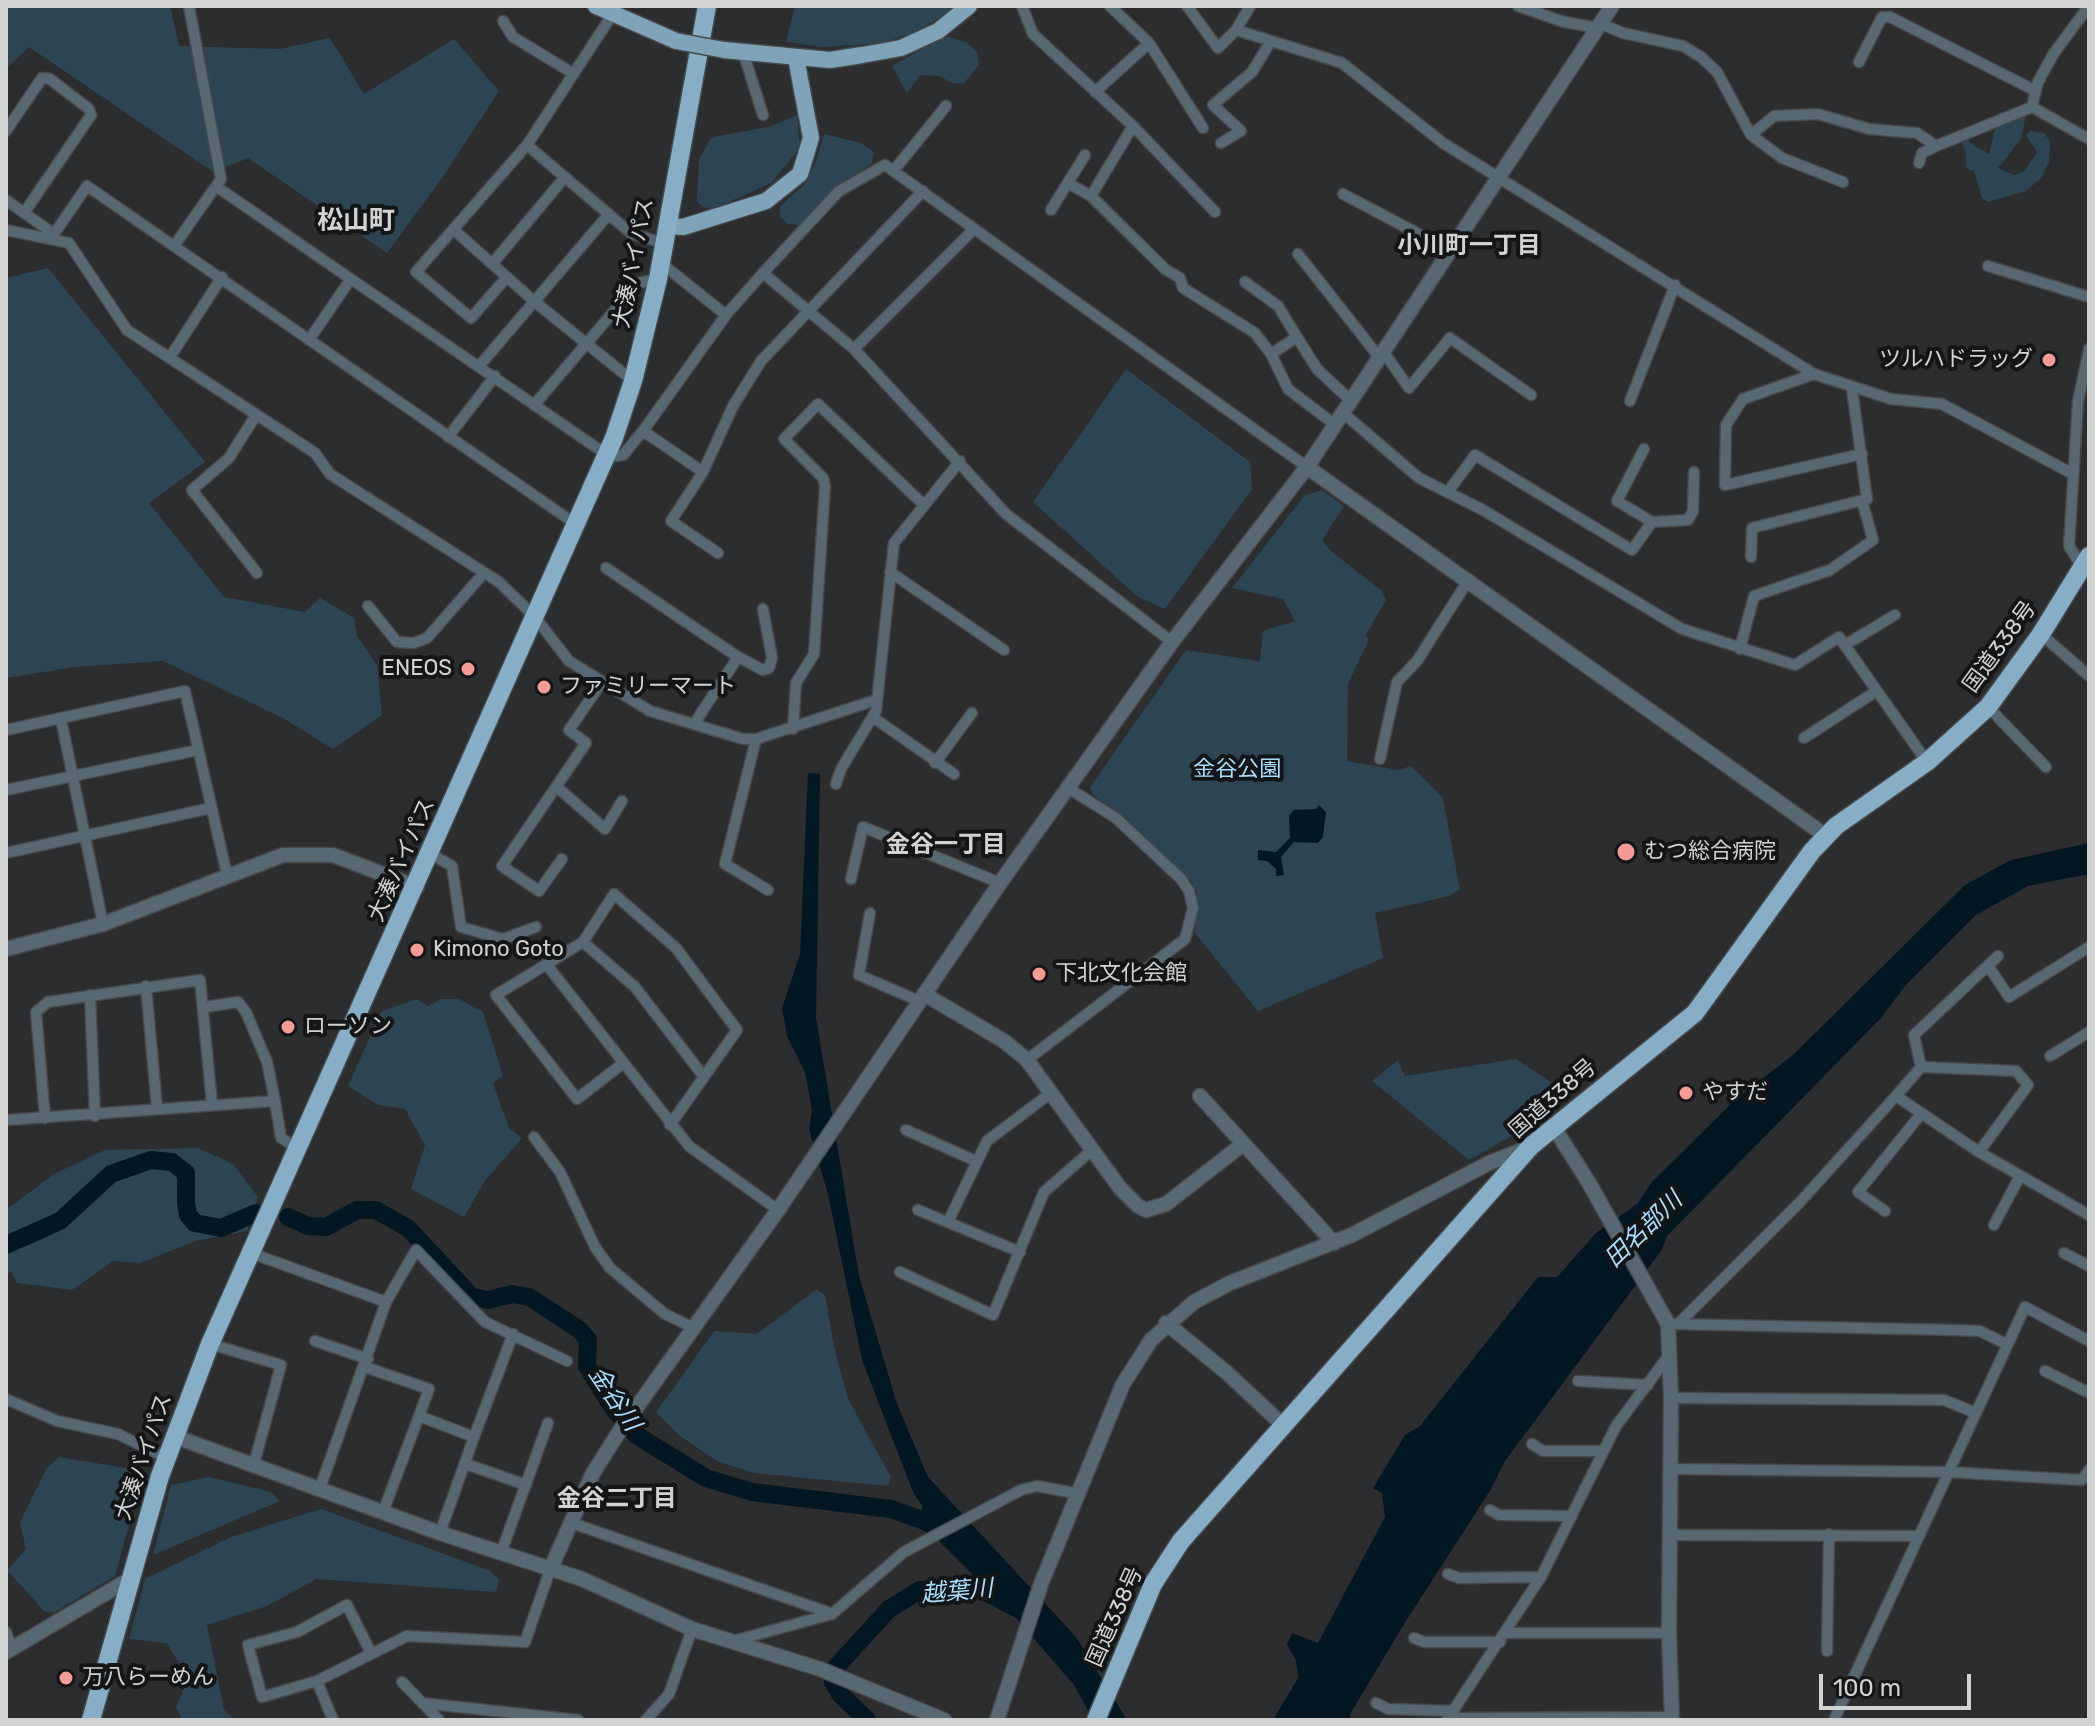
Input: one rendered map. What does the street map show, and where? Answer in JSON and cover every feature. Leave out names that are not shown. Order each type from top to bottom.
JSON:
[{"type":"highway","name":"大湊バイパス","points":[[91,1720],[167,1458],[210,1344],[417,887],[608,454],[633,381],[660,271],[707,6]]},
{"type":"highway","name":"国道338号","points":[[1096,1720],[1153,1584],[1181,1541],[1531,1146],[1695,1013],[1826,836],[1852,812],[1927,762],[1988,707],[2041,634],[2086,562]]},
{"type":"main road","points":[[596,6],[676,41],[724,50],[830,60],[901,48],[938,31],[969,6]]},
{"type":"main road","points":[[666,234],[766,201],[800,174],[811,138],[796,58]]},
{"type":"street","points":[[174,246],[221,179],[189,6]]},
{"type":"street","points":[[1022,6],[1033,34],[1133,126],[1215,212]]},
{"type":"street","points":[[1110,6],[1149,43],[1203,128]]},
{"type":"street","points":[[1187,6],[1218,48],[1236,30],[1250,6]]},
{"type":"street","points":[[1518,6],[1564,22],[1600,26],[1683,46],[1717,72],[1751,135],[1782,158],[1843,182]]},
{"type":"street","points":[[371,1653],[347,1605],[297,1632],[248,1645],[262,1697],[317,1681],[407,1636],[525,1642],[569,1522],[593,1473],[621,1429],[778,1210],[1000,883],[1172,642],[1307,467],[1612,6]]},
{"type":"street","points":[[2032,107],[2054,53],[2089,6]]},
{"type":"street","points":[[507,277],[471,318],[416,272],[527,145],[612,15]]},
{"type":"street","points":[[1859,62],[1882,17],[1890,17],[2036,91]]},
{"type":"street","points":[[503,21],[513,37],[574,74]]},
{"type":"street","points":[[1236,30],[1342,63],[1443,143],[1814,374],[1852,389],[1891,399],[1942,404],[2071,473]]},
{"type":"street","points":[[1221,143],[1241,131],[1213,105],[1252,72],[1271,41]]},
{"type":"street","points":[[1095,92],[1149,43]]},
{"type":"street","points":[[743,52],[763,115]]},
{"type":"street","points":[[6,131],[42,78],[50,79],[89,109],[91,115],[24,213]]},
{"type":"street","points":[[895,169],[946,106]]},
{"type":"street","points":[[2032,107],[2089,139]]},
{"type":"street","points":[[1919,163],[1922,153],[1936,146],[2032,107]]},
{"type":"street","points":[[1751,135],[1774,116],[1818,114],[1869,129],[1917,133],[1936,146]]},
{"type":"street","points":[[1091,196],[1133,126]]},
{"type":"street","points":[[527,145],[641,238],[666,234]]},
{"type":"street","points":[[1051,210],[1085,155]]},
{"type":"street","points":[[217,187],[608,454],[623,455],[726,315],[839,191],[885,165],[895,169],[974,229],[1826,836]]},
{"type":"street","points":[[492,264],[565,177]]},
{"type":"street","points":[[1068,183],[1091,196],[1165,269],[1180,278],[1183,288],[1255,333],[1271,354],[1288,389],[1342,412],[1419,478],[1682,629],[1795,665],[1839,637],[1927,762]]},
{"type":"street","points":[[6,200],[54,234],[87,186],[577,525]]},
{"type":"street","points":[[718,553],[671,521],[703,472],[733,406],[761,361],[923,191]]},
{"type":"street","points":[[1343,194],[1451,251]]},
{"type":"street","points":[[480,365],[609,214]]},
{"type":"street","points":[[854,349],[974,229]]},
{"type":"street","points":[[6,230],[69,243],[127,330],[315,453],[330,474],[509,591],[535,617],[569,661],[650,711],[743,739],[756,739],[876,700]]},
{"type":"street","points":[[454,230],[535,302],[633,381]]},
{"type":"street","points":[[1298,254],[1409,388],[1450,338],[1531,395]]},
{"type":"street","points":[[1988,266],[2089,297]]},
{"type":"street","points":[[534,405],[638,283],[660,271],[726,315]]},
{"type":"street","points":[[763,273],[854,349],[1006,514],[1172,642]]},
{"type":"street","points":[[170,357],[222,277]]},
{"type":"street","points":[[309,340],[350,280]]},
{"type":"street","points":[[1245,282],[1278,306],[1342,412]]},
{"type":"street","points":[[1630,401],[1675,285]]},
{"type":"street","points":[[1271,354],[1297,337]]},
{"type":"street","points":[[2086,562],[2069,546],[2071,473],[2078,401],[2089,349]]},
{"type":"street","points":[[1814,374],[1743,399],[1726,425],[1725,485],[1862,454]]},
{"type":"street","points":[[448,437],[495,376]]},
{"type":"street","points":[[1751,557],[1752,528],[1867,499],[1852,389]]},
{"type":"street","points":[[793,729],[796,683],[814,654],[825,486],[823,478],[784,439],[818,404],[924,505]]},
{"type":"street","points":[[256,415],[229,458],[192,490],[257,573]]},
{"type":"street","points":[[643,431],[703,472]]},
{"type":"street","points":[[1644,449],[1617,501],[1652,522],[1688,520],[1693,511],[1694,472]]},
{"type":"street","points":[[1448,492],[1475,455],[1632,550],[1652,522]]},
{"type":"street","points":[[836,784],[841,769],[874,718],[894,543],[960,461]]},
{"type":"street","points":[[1740,649],[1754,596],[1830,570],[1873,540],[1862,501]]},
{"type":"street","points":[[606,568],[738,657],[763,670],[769,668],[772,658],[763,609]]},
{"type":"street","points":[[890,572],[1004,650]]},
{"type":"street","points":[[368,606],[397,642],[414,643],[427,638],[483,574]]},
{"type":"street","points":[[1380,759],[1397,682],[1417,661],[1469,579]]},
{"type":"street","points":[[1845,645],[1895,615]]},
{"type":"street","points":[[2041,634],[2089,676]]},
{"type":"street","points":[[694,724],[738,657]]},
{"type":"street","points":[[562,859],[539,891],[502,866],[586,743],[569,730],[602,682]]},
{"type":"street","points":[[6,730],[185,691],[227,875]]},
{"type":"street","points":[[1804,738],[1875,692]]},
{"type":"street","points":[[1988,707],[2046,767]]},
{"type":"street","points":[[935,763],[972,713]]},
{"type":"street","points":[[874,718],[954,774]]},
{"type":"street","points":[[61,719],[103,924]]},
{"type":"street","points":[[756,739],[725,864],[768,890]]},
{"type":"street","points":[[6,790],[198,750]]},
{"type":"street","points":[[557,787],[605,829],[622,801]]},
{"type":"street","points":[[1027,1060],[1185,939],[1193,908],[1186,885],[1171,870],[1116,818],[1068,788]]},
{"type":"street","points":[[6,853],[211,808]]},
{"type":"street","points":[[851,879],[863,827],[1000,883]]},
{"type":"street","points":[[6,949],[103,924],[283,855],[307,853],[354,860],[417,887]]},
{"type":"street","points":[[431,854],[452,866],[461,927],[503,939],[536,927]]},
{"type":"street","points":[[622,1064],[577,1099],[496,995],[583,942],[614,894],[676,948],[737,1030],[670,1125]]},
{"type":"street","points":[[870,913],[859,975],[921,998],[1004,1041],[1027,1060],[1129,1199],[1146,1210],[1166,1204],[1243,1144]]},
{"type":"street","points":[[583,942],[635,987],[704,1077]]},
{"type":"street","points":[[1989,967],[2009,997],[2089,947]]},
{"type":"street","points":[[1921,1067],[1914,1035],[1998,956]]},
{"type":"street","points":[[547,965],[689,1146],[778,1210]]},
{"type":"street","points":[[45,1118],[36,1012],[48,1002],[200,980],[212,1104]]},
{"type":"street","points":[[146,986],[157,1108]]},
{"type":"street","points":[[90,995],[95,1116]]},
{"type":"street","points":[[205,1007],[238,1002],[246,1012],[267,1062],[281,1138],[299,1149]]},
{"type":"street","points":[[2050,1056],[2089,1032]]},
{"type":"street","points":[[1376,1703],[1388,1709],[1450,1716],[1672,1718],[1669,1633],[1671,1398],[1667,1358],[1673,1324],[1800,1202],[1921,1067]]},
{"type":"street","points":[[1921,1067],[2016,1071],[2028,1085],[1979,1152]]},
{"type":"street","points":[[948,1222],[987,1141],[1052,1092]]},
{"type":"street","points":[[1200,1096],[1334,1243]]},
{"type":"street","points":[[1896,1096],[1979,1152],[2089,1215]]},
{"type":"street","points":[[6,1120],[275,1101]]},
{"type":"street","points":[[1885,1211],[1858,1192],[1921,1114]]},
{"type":"street","points":[[1553,1126],[1673,1324]]},
{"type":"street","points":[[906,1130],[976,1161]]},
{"type":"street","points":[[534,1137],[560,1172],[595,1247],[610,1268],[665,1314],[694,1328]]},
{"type":"street","points":[[997,1720],[1041,1584],[1123,1384],[1151,1340],[1166,1323],[1194,1302],[1230,1283],[1334,1243],[1489,1163],[1531,1146]]},
{"type":"street","points":[[900,1272],[993,1315],[1049,1185],[1092,1150]]},
{"type":"street","points":[[1994,1225],[2020,1176]]},
{"type":"street","points":[[918,1210],[1020,1252]]},
{"type":"street","points":[[320,1488],[367,1363],[386,1302],[416,1250],[485,1322],[567,1361]]},
{"type":"street","points":[[251,1253],[386,1302]]},
{"type":"street","points":[[2064,1253],[2089,1266]]},
{"type":"street","points":[[1834,1720],[2025,1307],[2089,1341]]},
{"type":"street","points":[[1166,1323],[1226,1372],[1284,1426]]},
{"type":"street","points":[[1673,1324],[1980,1331],[2006,1344]]},
{"type":"street","points":[[440,1533],[513,1334]]},
{"type":"street","points":[[315,1341],[429,1389],[383,1512]]},
{"type":"street","points":[[210,1344],[281,1365],[254,1464]]},
{"type":"street","points":[[1450,1716],[1541,1577],[1602,1451],[1667,1358]]},
{"type":"street","points":[[2045,1371],[2089,1393]]},
{"type":"street","points":[[1578,1381],[1648,1385]]},
{"type":"street","points":[[1671,1398],[1944,1400],[1976,1413]]},
{"type":"street","points":[[6,1399],[57,1421],[118,1434],[167,1458]]},
{"type":"street","points":[[419,1416],[474,1437]]},
{"type":"street","points":[[501,1553],[548,1423]]},
{"type":"street","points":[[176,1437],[440,1533],[582,1579],[692,1629],[820,1669],[944,1720]]},
{"type":"street","points":[[1532,1444],[1543,1451],[1602,1451]]},
{"type":"street","points":[[466,1464],[526,1485]]},
{"type":"street","points":[[1669,1469],[1949,1472],[2082,1480],[2089,1470]]},
{"type":"street","points":[[732,1641],[832,1614],[889,1563],[1021,1490],[1037,1486],[1079,1494]]},
{"type":"street","points":[[1490,1510],[1499,1515],[1572,1516]]},
{"type":"street","points":[[569,1522],[832,1614]]},
{"type":"street","points":[[1827,1651],[1829,1534]]},
{"type":"street","points":[[1670,1535],[1918,1536]]},
{"type":"street","points":[[1448,1574],[1459,1578],[1541,1577]]},
{"type":"street","points":[[6,1632],[9,1651],[84,1602],[130,1579]]},
{"type":"street","points":[[646,1720],[669,1694],[692,1629]]},
{"type":"street","points":[[1414,1638],[1424,1642],[1669,1633]]},
{"type":"street","points":[[317,1681],[333,1720]]},
{"type":"street","points":[[402,1682],[439,1720]]},
{"type":"street","points":[[422,1703],[512,1716],[578,1720]]},
{"type":"green space","points":[[6,6],[170,7],[179,46],[280,49],[330,38],[364,94],[454,39],[499,91],[445,174],[387,253],[248,158],[213,172],[29,47],[6,69]]},
{"type":"green space","points":[[795,6],[949,6],[953,10],[914,32],[883,43],[822,47],[786,42]]},
{"type":"green space","points":[[945,36],[966,42],[977,52],[979,65],[964,83],[952,83],[939,76],[920,75],[907,93],[892,66]]},
{"type":"green space","points":[[2019,107],[2026,115],[2021,139],[1998,168],[2014,175],[2024,172],[2037,152],[2026,136],[2030,131],[2044,133],[2050,141],[2049,162],[2041,178],[2026,191],[1988,202],[1982,198],[1974,171],[1967,169],[1965,150],[1959,140],[1969,137],[1969,142],[1989,154],[1999,113]]},
{"type":"green space","points":[[797,115],[800,148],[771,183],[718,207],[705,208],[697,202],[699,159],[712,137],[769,127]]},
{"type":"green space","points":[[824,134],[861,143],[874,152],[872,163],[833,189],[799,225],[788,224],[780,217],[780,206],[804,185],[816,161]]},
{"type":"green space","points":[[48,268],[205,462],[149,503],[224,597],[305,612],[320,598],[354,618],[357,636],[377,665],[382,715],[333,749],[283,718],[163,661],[75,667],[6,678],[6,278]]},
{"type":"green space","points":[[1126,369],[1250,462],[1252,489],[1165,609],[1138,597],[1033,502]]},
{"type":"green space","name":"金谷公園","points":[[1322,490],[1344,506],[1322,540],[1332,552],[1382,591],[1386,600],[1365,636],[1369,639],[1348,684],[1347,761],[1398,770],[1411,766],[1443,798],[1460,890],[1449,896],[1375,913],[1383,958],[1258,1011],[1195,933],[1197,892],[1190,880],[1120,813],[1093,795],[1090,787],[1186,650],[1260,661],[1263,631],[1295,621],[1283,599],[1232,588],[1305,495]]},
{"type":"green space","points":[[416,999],[428,1006],[441,999],[458,999],[483,1012],[503,1076],[493,1083],[509,1128],[522,1138],[484,1182],[464,1217],[411,1189],[425,1145],[405,1109],[378,1105],[348,1086],[381,1012]]},
{"type":"green space","points":[[1516,1059],[1567,1093],[1522,1130],[1469,1160],[1372,1081],[1398,1060],[1405,1076]]},
{"type":"green space","points":[[198,1148],[233,1164],[258,1197],[247,1231],[195,1241],[140,1263],[113,1261],[72,1290],[17,1283],[12,1272],[6,1273],[6,1210],[54,1174],[105,1150]]},
{"type":"green space","points":[[817,1289],[825,1295],[834,1347],[848,1399],[891,1477],[888,1486],[754,1473],[717,1461],[680,1436],[656,1412],[714,1331],[757,1334]]},
{"type":"green space","points":[[59,1457],[132,1469],[140,1484],[115,1576],[55,1612],[45,1612],[7,1570],[26,1549],[20,1522],[46,1469]]},
{"type":"green space","points":[[209,1477],[271,1492],[280,1501],[153,1555],[171,1485]]},
{"type":"green space","points":[[321,1509],[488,1570],[499,1579],[496,1592],[316,1579],[267,1606],[207,1625],[224,1710],[235,1720],[182,1720],[176,1707],[188,1679],[167,1643],[129,1639],[145,1579],[231,1537]]},
{"type":"water","points":[[808,773],[820,774],[816,1018],[859,1276],[897,1404],[928,1477],[1076,1637],[1127,1720],[1093,1720],[1074,1685],[1016,1618],[978,1598],[920,1590],[931,1585],[972,1586],[976,1578],[938,1540],[913,1524],[923,1507],[913,1492],[862,1360],[828,1194],[809,1129],[812,1110],[805,1072],[787,1036],[782,1008],[800,954]]},
{"type":"water","points":[[1319,805],[1326,812],[1323,837],[1318,843],[1294,842],[1281,857],[1284,875],[1276,876],[1276,869],[1267,861],[1258,860],[1258,850],[1276,852],[1290,838],[1289,816],[1294,810],[1316,809]]},
{"type":"water","name":"田名部川","points":[[2089,843],[2089,874],[2028,886],[1976,915],[1905,986],[1881,1018],[1667,1236],[1661,1251],[1505,1461],[1491,1489],[1350,1714],[1351,1720],[1273,1720],[1298,1678],[1296,1660],[1287,1645],[1292,1633],[1318,1643],[1385,1517],[1382,1493],[1373,1488],[1405,1435],[1420,1426],[1538,1277],[1557,1277],[1596,1233],[1637,1204],[1652,1182],[1736,1099],[1793,1055],[1965,885],[2011,860]]},
{"type":"waterway","name":"金谷川","points":[[6,1245],[60,1221],[111,1174],[151,1160],[172,1162],[186,1173],[188,1215],[195,1223],[221,1228],[256,1213]]},
{"type":"waterway","name":"金谷川","points":[[288,1217],[308,1226],[326,1227],[357,1210],[376,1210],[408,1228],[472,1297],[488,1300],[512,1294],[529,1297],[580,1330],[588,1340],[587,1366],[613,1408],[636,1435],[706,1478],[752,1492],[891,1509],[939,1526]]},
{"type":"waterway","name":"越葉川","points":[[837,1666],[889,1609],[920,1590],[945,1589]]},
{"type":"waterway","name":"越葉川","points":[[833,1682],[840,1694],[867,1720]]},
{"type":"place","name":"ツルハドラッグ","points":[[2049,360]]},
{"type":"place","name":"ENEOS","points":[[468,669]]},
{"type":"place","name":"ファミリーマート","points":[[544,687]]},
{"type":"place","name":"むつ総合病院","points":[[1626,852]]},
{"type":"place","name":"Kimono Goto","points":[[417,950]]},
{"type":"place","name":"下北文化会館","points":[[1039,974]]},
{"type":"place","name":"ローソン","points":[[288,1027]]},
{"type":"place","name":"やすだ","points":[[1686,1093]]},
{"type":"place","name":"万八らーめん","points":[[66,1678]]},
{"type":"district","name":"松山町","points":[[356,221]]},
{"type":"district","name":"小川町一丁目","points":[[1469,246]]},
{"type":"district","name":"金谷一丁目","points":[[946,845]]},
{"type":"district","name":"金谷二丁目","points":[[617,1499]]}]
